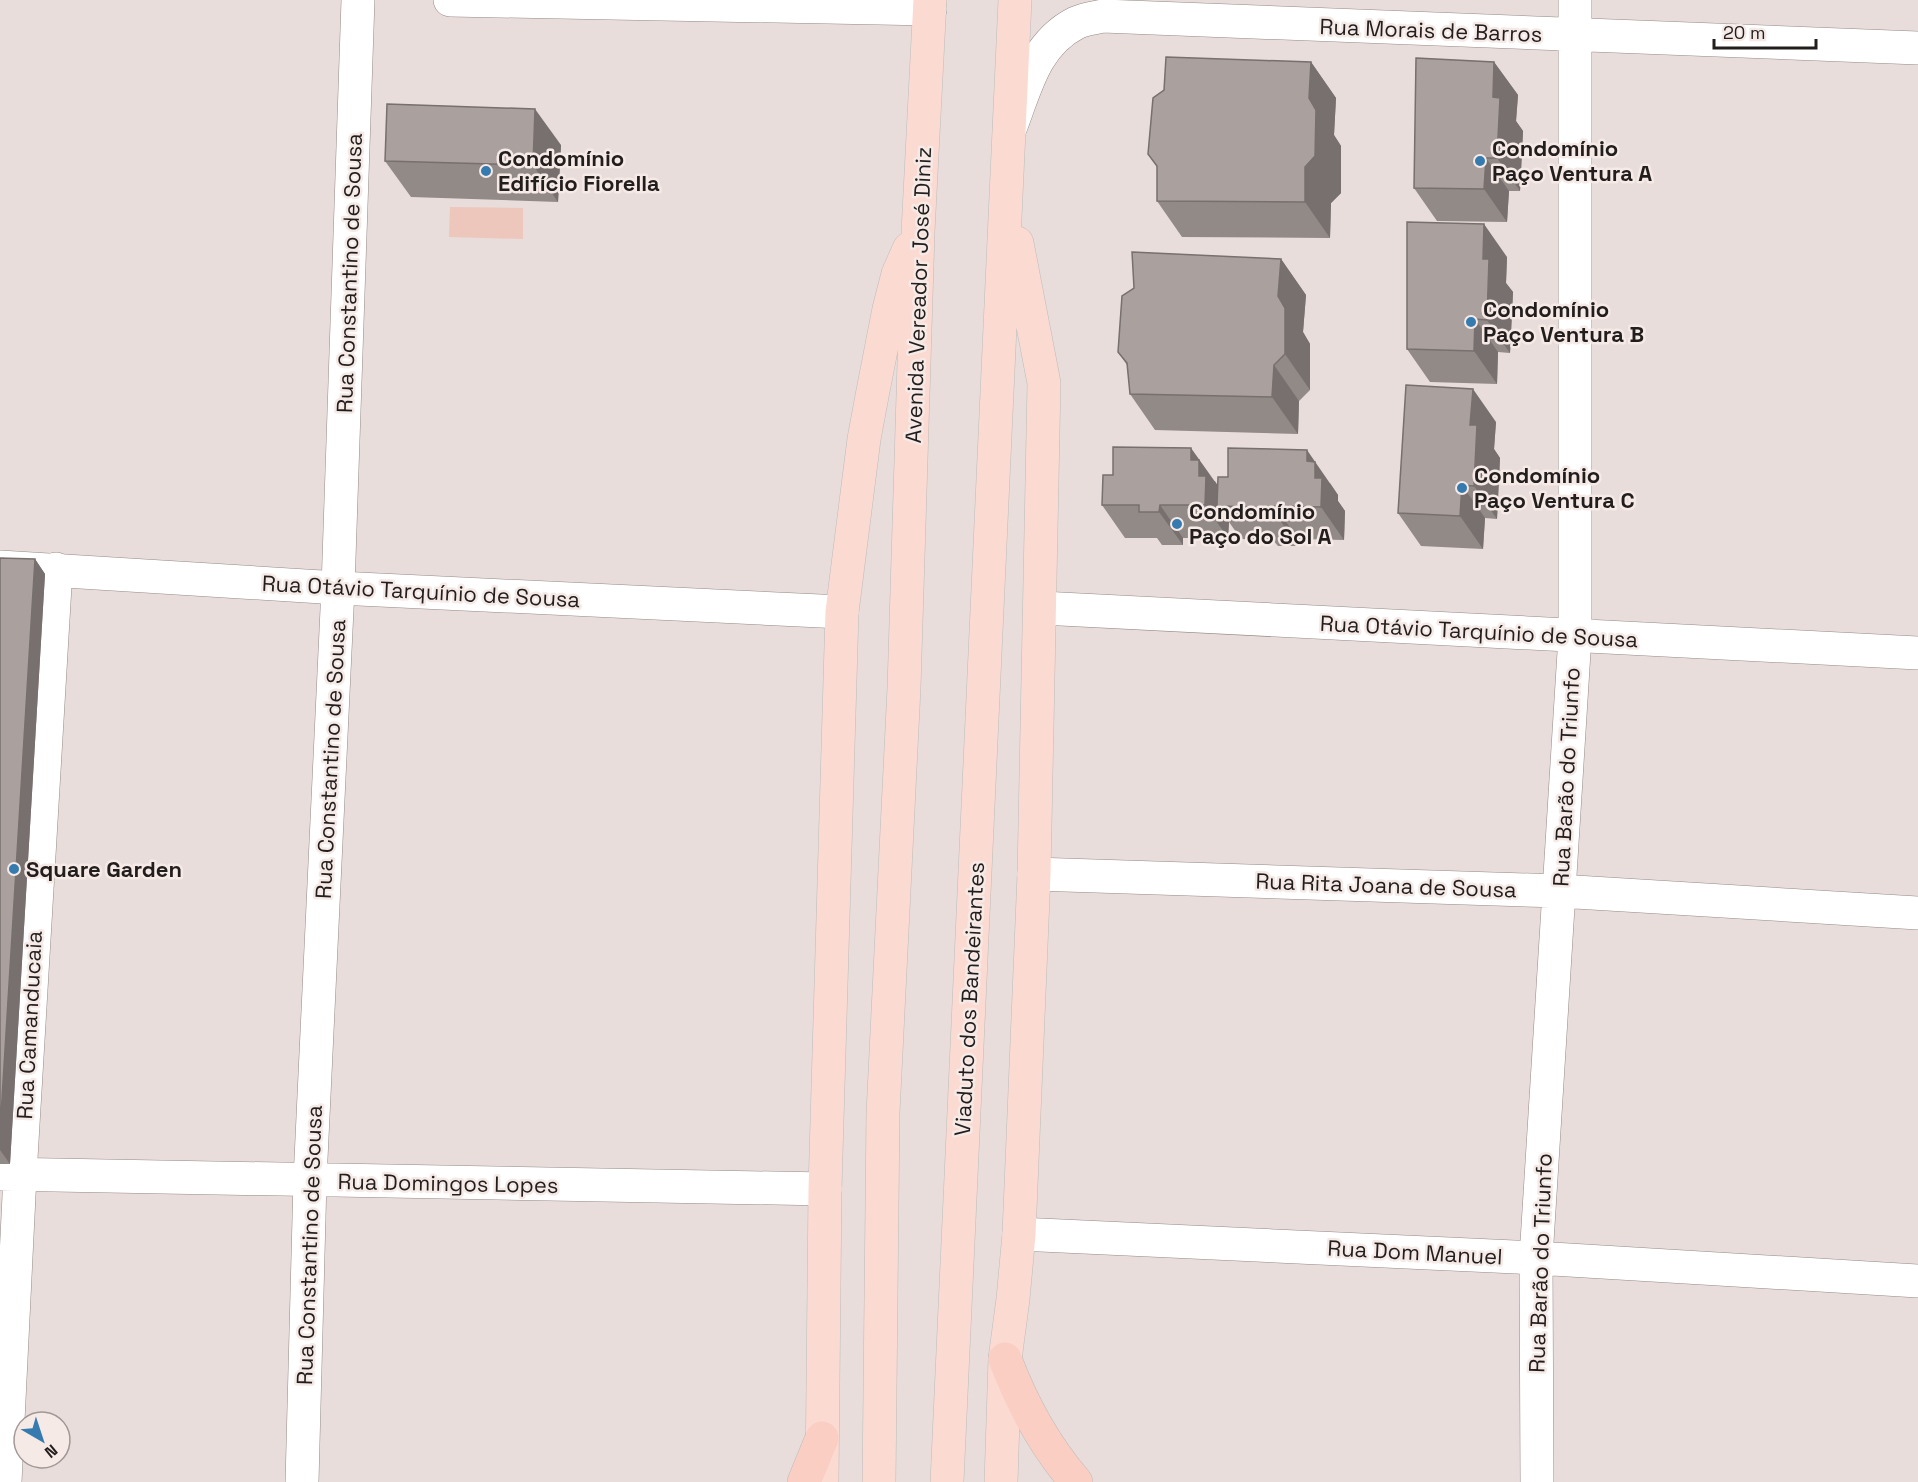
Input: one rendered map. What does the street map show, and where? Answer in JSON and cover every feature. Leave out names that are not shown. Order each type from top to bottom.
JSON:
[{"type":"highway","points":[[1005,1359],[1019,1395],[1034,1424],[1060,1464],[1076,1482]]},
{"type":"highway","points":[[804,1482],[822,1438]]},
{"type":"main road","points":[[1001,1482],[1005,1359],[1019,1234],[1034,874],[1044,382],[1007,185],[1015,0]]},
{"type":"main road","name":"Avenida Vereador José Diniz","points":[[879,1482],[883,1113],[908,590],[918,232],[930,5]]},
{"type":"main road","name":"Viaduto dos Bandeirantes","points":[[947,1482],[1007,185]]},
{"type":"main road","points":[[822,1482],[825,1189],[842,612],[864,439],[889,309],[898,274],[918,232]]},
{"type":"street","name":"Rua Constantino de Sousa","points":[[302,1482],[310,1180],[338,588],[358,0]]},
{"type":"street","points":[[450,0],[930,5]]},
{"type":"street","name":"Rua Barão do Triunfo","points":[[1537,1482],[1536,1258],[1575,636],[1575,0]]},
{"type":"street","name":"Rua Morais de Barros","points":[[1009,131],[1041,53],[1056,37],[1078,22],[1103,16],[1918,48]]},
{"type":"street","name":"Rua Otávio Tarquínio de Sousa","points":[[0,567],[338,588],[842,612]]},
{"type":"street","name":"Rua Camanducaia","points":[[5,1482],[10,1174],[56,569]]},
{"type":"street","name":"Rua Otávio Tarquínio de Sousa","points":[[1041,608],[1918,653]]},
{"type":"street","name":"Rua Rita Joana de Sousa","points":[[1034,874],[1559,891],[1918,913]]},
{"type":"street","name":"Rua Domingos Lopes","points":[[10,1174],[825,1189]]},
{"type":"street","name":"Rua Dom Manuel","points":[[1019,1234],[1536,1258],[1918,1281]]},
{"type":"shaded area","points":[[450,207],[523,208],[523,239],[449,237]]},
{"type":"building","points":[[1166,57],[1311,62],[1309,98],[1316,110],[1315,156],[1305,167],[1305,202],[1157,201],[1157,166],[1148,154],[1153,98],[1164,90]]},
{"type":"building","points":[[1416,58],[1494,62],[1493,97],[1500,98],[1497,158],[1486,158],[1484,189],[1414,188]]},
{"type":"building","points":[[387,104],[535,109],[533,165],[385,161]]},
{"type":"building","points":[[1407,222],[1484,224],[1483,259],[1489,259],[1487,320],[1475,319],[1474,351],[1407,349]]},
{"type":"building","points":[[1132,252],[1281,259],[1278,296],[1285,308],[1285,354],[1274,365],[1272,397],[1130,394],[1127,363],[1118,352],[1122,296],[1134,288]]},
{"type":"building","points":[[1406,385],[1473,389],[1470,425],[1477,425],[1474,486],[1462,485],[1460,516],[1398,513]]},
{"type":"building","points":[[1113,447],[1191,448],[1191,460],[1199,460],[1199,476],[1206,476],[1205,505],[1160,505],[1159,512],[1139,512],[1139,505],[1102,505],[1103,475],[1113,475]]},
{"type":"building","points":[[1228,448],[1307,450],[1307,461],[1315,462],[1315,478],[1322,478],[1321,507],[1275,506],[1275,513],[1254,513],[1255,507],[1217,506],[1218,477],[1228,477]]},
{"type":"building","points":[[0,558],[35,559],[0,1132]]},
{"type":"place","name":"Condomínio Paço Ventura A","points":[[1480,161]]},
{"type":"place","name":"Condomínio Edifício Fiorella","points":[[486,171]]},
{"type":"place","name":"Condomínio Paço Ventura B","points":[[1471,322]]},
{"type":"place","name":"Condomínio Paço Ventura C","points":[[1462,488]]},
{"type":"place","name":"Condomínio Paço do Sol A","points":[[1177,524]]},
{"type":"place","name":"Square Garden","points":[[14,869]]}]
